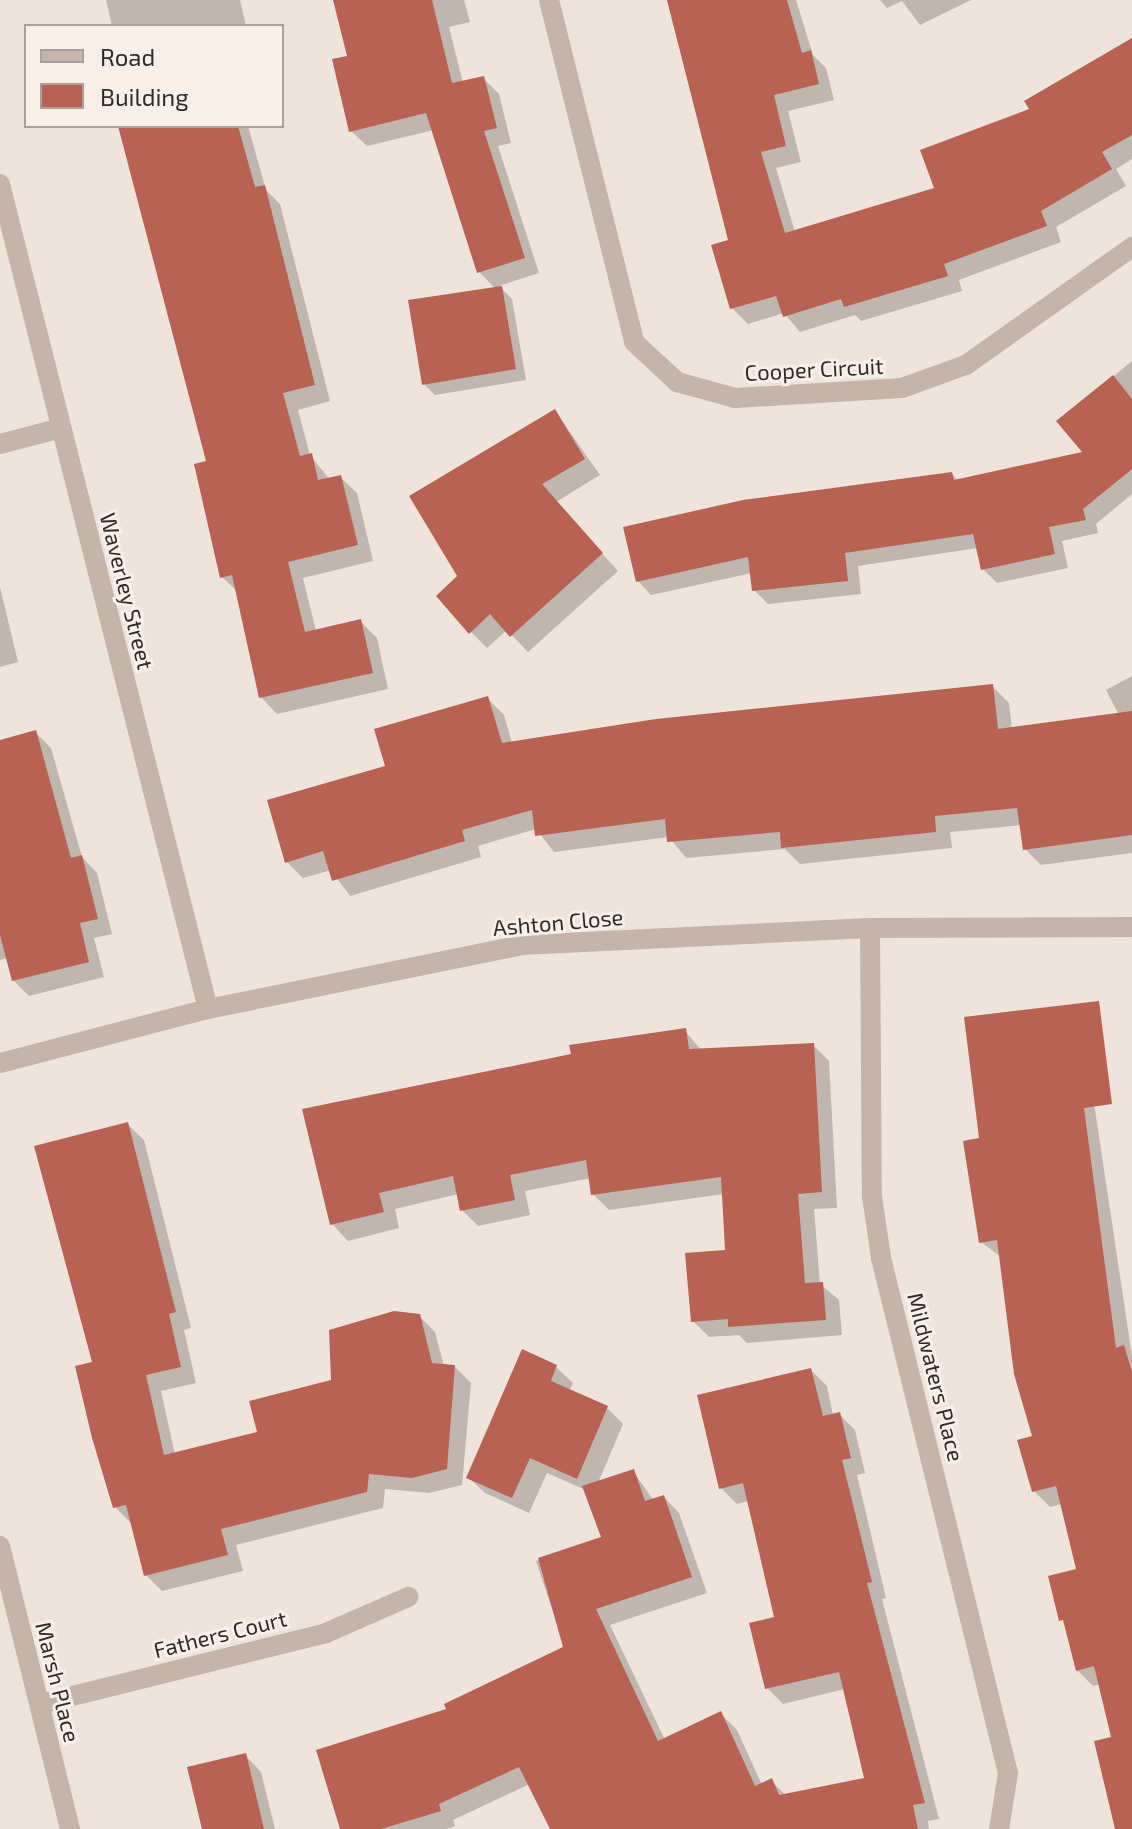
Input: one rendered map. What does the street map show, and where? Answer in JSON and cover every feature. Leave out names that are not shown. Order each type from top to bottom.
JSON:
[{"type":"street","name":"Cooper Circuit","points":[[549,0],[634,342],[677,382],[735,398],[902,388],[966,365],[1132,247]]},
{"type":"street","name":"Waverley Street","points":[[0,184],[208,1009]]},
{"type":"street","points":[[0,444],[61,428]]},
{"type":"street","name":"Ashton Close","points":[[0,1063],[208,1009],[522,945],[870,928],[1132,927]]},
{"type":"street","name":"Mildwaters Place","points":[[870,928],[874,1211],[881,1258],[1008,1773],[999,1829]]},
{"type":"street","name":"Marsh Place","points":[[0,1546],[70,1829]]},
{"type":"street","name":"Fathers Court","points":[[40,1704],[326,1633],[408,1597]]},
{"type":"building","points":[[333,0],[432,0],[452,83],[484,76],[497,128],[484,131],[525,258],[477,273],[426,113],[349,132],[332,59],[347,56]]},
{"type":"building","points":[[667,0],[787,0],[802,53],[811,50],[819,84],[774,95],[786,146],[761,152],[785,233],[934,188],[920,150],[1029,109],[1024,101],[1132,38],[1132,135],[1102,152],[1112,169],[1041,211],[1047,226],[944,264],[948,276],[844,307],[841,299],[783,317],[776,296],[730,309],[711,245],[728,240]]},
{"type":"building","points":[[119,128],[239,128],[255,187],[265,185],[315,385],[283,393],[300,456],[312,453],[318,480],[341,475],[358,545],[288,562],[305,632],[361,619],[373,673],[259,698],[232,575],[220,578],[194,464],[206,461]]},
{"type":"building","points":[[502,286],[516,369],[422,385],[408,300]]},
{"type":"building","points":[[1113,375],[1132,399],[1132,469],[1083,509],[1086,520],[1049,527],[1055,554],[981,570],[973,534],[845,553],[848,581],[752,591],[748,557],[636,582],[623,527],[743,500],[952,472],[954,480],[1082,452],[1056,421]]},
{"type":"building","points":[[555,409],[585,459],[542,484],[603,553],[510,637],[490,614],[469,634],[436,596],[457,576],[409,496]]},
{"type":"building","points":[[993,684],[998,729],[1132,711],[1132,835],[1023,850],[1017,808],[935,816],[936,832],[781,848],[780,832],[667,842],[665,819],[535,836],[532,810],[462,830],[465,841],[332,881],[323,851],[285,863],[267,800],[385,766],[374,729],[488,696],[502,743],[656,719]]},
{"type":"building","points":[[36,730],[71,858],[82,855],[98,919],[80,923],[89,962],[12,981],[0,935],[0,740]]},
{"type":"building","points":[[1099,1001],[1112,1104],[1084,1108],[1116,1348],[1124,1345],[1132,1372],[1132,1829],[1115,1829],[1094,1741],[1111,1737],[1094,1666],[1076,1671],[1063,1620],[1059,1621],[1048,1576],[1076,1569],[1056,1486],[1032,1492],[1017,1440],[1032,1436],[1014,1374],[997,1240],[979,1243],[963,1141],[979,1138],[964,1017]]},
{"type":"building","points":[[686,1028],[689,1049],[814,1043],[822,1192],[798,1194],[805,1283],[823,1282],[826,1320],[728,1327],[728,1319],[691,1322],[685,1253],[725,1250],[721,1177],[591,1195],[586,1160],[510,1175],[515,1200],[460,1211],[453,1176],[379,1193],[384,1212],[330,1225],[302,1109],[571,1054],[569,1045]]},
{"type":"building","points":[[128,1122],[176,1312],[169,1314],[181,1367],[146,1375],[164,1455],[257,1432],[249,1401],[331,1380],[329,1330],[394,1311],[420,1314],[432,1363],[455,1365],[447,1469],[412,1478],[369,1474],[367,1492],[221,1529],[228,1555],[144,1576],[126,1505],[113,1508],[92,1438],[75,1366],[92,1362],[34,1146]]},
{"type":"building","points":[[522,1349],[557,1365],[551,1381],[608,1406],[577,1479],[530,1458],[512,1498],[466,1478]]},
{"type":"building","points":[[811,1368],[823,1416],[840,1412],[851,1458],[842,1460],[872,1582],[867,1583],[925,1803],[913,1805],[918,1829],[550,1829],[519,1767],[439,1804],[441,1811],[381,1829],[340,1829],[316,1750],[446,1709],[444,1704],[563,1647],[538,1558],[601,1537],[582,1486],[634,1469],[645,1501],[664,1495],[692,1577],[596,1609],[658,1741],[721,1711],[755,1786],[772,1778],[779,1795],[864,1778],[839,1672],[765,1689],[749,1623],[774,1617],[743,1483],[719,1489],[697,1395]]},
{"type":"building","points":[[246,1753],[264,1829],[202,1829],[187,1767]]}]
